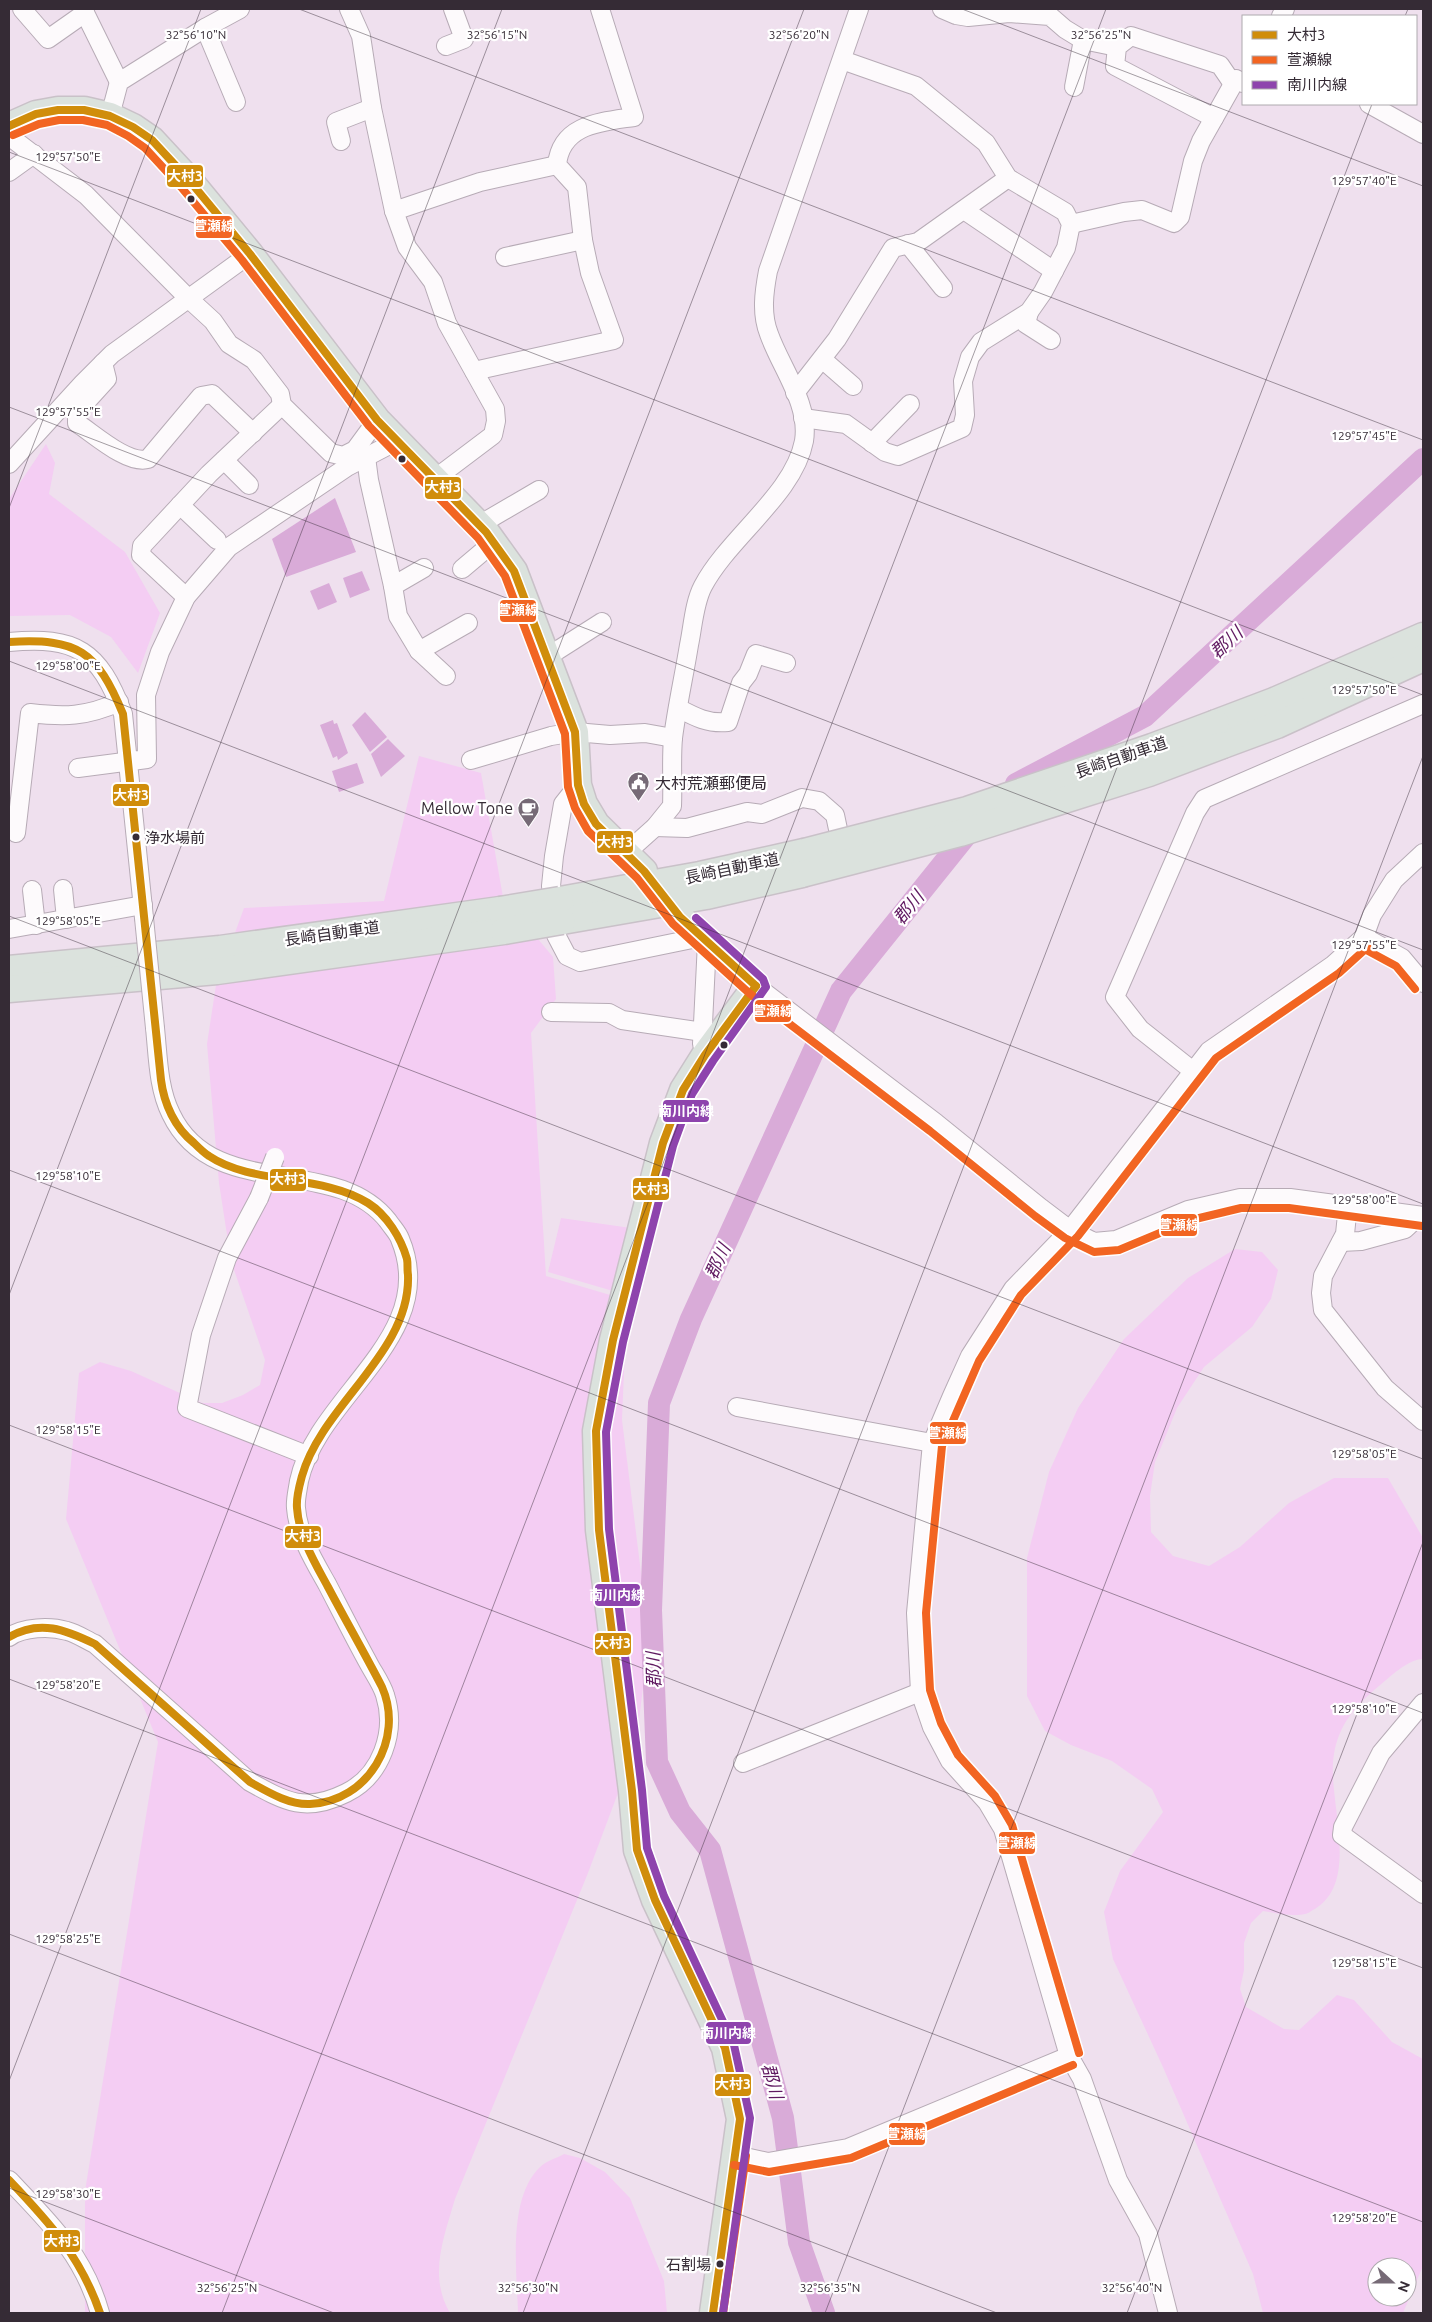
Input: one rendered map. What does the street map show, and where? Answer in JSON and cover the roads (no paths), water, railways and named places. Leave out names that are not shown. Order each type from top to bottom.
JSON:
[{"type":"highway","points":[[9,126],[36,114],[58,110],[84,110],[110,116],[133,126],[152,140],[189,180],[250,254],[377,420],[436,478],[486,534],[514,571],[576,732],[578,785],[584,804],[596,824],[644,871]]},
{"type":"highway","name":"長崎自動車道","points":[[1220,734],[1274,701],[1423,636]]},
{"type":"highway","name":"長崎自動車道","points":[[9,989],[216,971],[561,911],[700,875],[803,863],[1152,747],[1277,725],[1423,658]]},
{"type":"highway","points":[[680,917],[756,986],[701,1061],[683,1090],[663,1143],[613,1340],[596,1431],[599,1530],[632,1791],[637,1850],[655,1900],[725,2048],[740,2119],[713,2313]]},
{"type":"highway","name":"長崎自動車道","points":[[9,969],[502,920]]},
{"type":"street","points":[[22,9],[48,39],[84,11],[119,82],[110,116]]},
{"type":"street","points":[[119,82],[205,28],[240,9]]},
{"type":"street","points":[[349,9],[361,36],[372,108],[394,212],[407,247],[433,282],[447,323],[495,409],[496,421],[493,435],[436,478]]},
{"type":"street","points":[[446,46],[464,39],[453,9]]},
{"type":"street","points":[[474,371],[614,340],[590,273],[583,240],[576,186],[557,165],[558,152],[568,138],[579,130],[598,122],[634,117],[600,9]]},
{"type":"street","points":[[626,853],[656,827],[672,806],[673,738],[695,611],[702,587],[723,554],[780,489],[796,466],[804,440],[803,418],[795,393],[768,334],[764,311],[765,290],[768,271],[859,9]]},
{"type":"street","points":[[942,9],[956,16],[968,17],[1009,13],[1050,16],[1066,30],[1083,40],[1117,48]]},
{"type":"street","points":[[205,28],[236,102]]},
{"type":"street","points":[[1071,224],[1124,212],[1142,210],[1174,223],[1180,217],[1193,161],[1214,118],[1238,83],[1220,65],[1131,36],[1117,48],[1115,66],[1214,118]]},
{"type":"street","points":[[1074,87],[1083,40]]},
{"type":"street","points":[[842,60],[916,86],[986,143],[1008,178],[1065,212],[1071,224],[1066,248],[1029,312],[1026,324],[1051,340]]},
{"type":"street","points":[[1371,105],[1423,134]]},
{"type":"street","points":[[341,141],[336,122],[372,108]]},
{"type":"street","points":[[9,136],[86,194],[213,321],[229,344],[254,360],[280,394],[282,405],[331,453],[343,456],[355,450],[377,420]]},
{"type":"street","points":[[9,172],[34,154]]},
{"type":"street","points":[[394,212],[480,182],[557,165]]},
{"type":"street","points":[[795,393],[837,339],[893,248],[918,242],[1008,178]]},
{"type":"street","points":[[964,210],[1054,271]]},
{"type":"street","points":[[505,257],[583,240]]},
{"type":"street","points":[[908,244],[943,288]]},
{"type":"street","points":[[9,464],[103,363],[139,333],[250,254]]},
{"type":"street","points":[[803,418],[846,424],[885,452],[898,456],[962,428],[965,416],[963,381],[970,357],[980,342],[1029,312]]},
{"type":"street","points":[[822,359],[853,386]]},
{"type":"street","points":[[103,363],[107,379],[77,412],[77,423],[125,456],[141,461],[148,459],[201,396],[212,394],[253,433]]},
{"type":"street","points":[[872,443],[910,404]]},
{"type":"street","points":[[186,596],[141,555],[142,546],[224,460],[282,405]]},
{"type":"street","points":[[78,768],[147,759],[146,695],[160,652],[186,596],[229,547],[346,467],[397,441]]},
{"type":"street","points":[[366,457],[398,616],[419,651],[446,676]]},
{"type":"street","points":[[224,460],[249,485]]},
{"type":"street","points":[[462,568],[486,534],[539,490]]},
{"type":"street","points":[[180,505],[217,540]]},
{"type":"street","points":[[393,586],[424,568]]},
{"type":"street","points":[[547,657],[602,622]]},
{"type":"street","points":[[419,651],[468,623]]},
{"type":"street","points":[[9,642],[42,639],[72,645],[96,662],[112,685],[119,702],[123,714],[129,762],[163,1092],[171,1115],[187,1138],[207,1156],[236,1168],[328,1186],[355,1195],[381,1213],[400,1237],[408,1264],[408,1293],[400,1321],[369,1369],[329,1421],[309,1456],[300,1479],[296,1508],[306,1544],[385,1696],[389,1724],[385,1750],[371,1775],[352,1790],[328,1802],[299,1804],[276,1797],[250,1782],[126,1669],[95,1644],[67,1631],[41,1628],[13,1634],[9,1637]]},
{"type":"street","points":[[678,708],[701,720],[715,723],[728,722],[741,683],[748,674],[756,654],[786,663]]},
{"type":"street","points":[[16,833],[30,713],[62,717],[100,711],[119,702]]},
{"type":"street","points":[[1193,1071],[1140,1029],[1115,997],[1195,813],[1204,799],[1423,704]]},
{"type":"street","points":[[471,760],[551,736],[576,732],[610,735],[645,732],[673,738]]},
{"type":"street","points":[[578,785],[563,804],[554,856],[551,886],[556,935],[567,956],[580,962],[705,940],[701,1061]]},
{"type":"street","points":[[656,827],[686,828],[747,812],[762,814],[802,798],[819,801],[835,815],[846,876]]},
{"type":"street","points":[[1168,2313],[1148,2234],[1118,2180],[1082,2079],[1069,2056],[1003,1829],[987,1802],[950,1761],[932,1728],[920,1692],[916,1612],[932,1444],[970,1356],[1013,1289],[1070,1230],[1209,1051],[1333,965],[1364,937],[1376,909],[1394,880],[1423,853]]},
{"type":"street","points":[[1376,909],[1370,903],[1382,882],[1384,874]]},
{"type":"street","points":[[63,889],[66,919]]},
{"type":"street","points":[[32,890],[36,925]]},
{"type":"street","points":[[9,929],[66,919],[144,911]]},
{"type":"street","points":[[1364,937],[1402,958],[1423,984]]},
{"type":"street","points":[[756,986],[936,1123],[1070,1230],[1094,1242],[1116,1240],[1188,1210],[1240,1198],[1290,1198],[1421,1216]]},
{"type":"street","points":[[551,1012],[609,1013],[622,1020],[703,1032]]},
{"type":"street","points":[[275,1157],[259,1198],[227,1258],[204,1326],[187,1408],[309,1456]]},
{"type":"street","points":[[1348,1206],[1345,1234],[1323,1276],[1321,1293],[1323,1310],[1385,1388],[1423,1421]]},
{"type":"street","points":[[1341,1242],[1360,1241],[1405,1229],[1421,1216]]},
{"type":"street","points":[[737,1407],[932,1444]]},
{"type":"street","points":[[743,1763],[920,1692]]},
{"type":"street","points":[[1423,1703],[1381,1753],[1343,1827],[1342,1835],[1423,1894]]},
{"type":"street","points":[[736,2154],[768,2162],[848,2148],[1069,2056]]},
{"type":"street","points":[[9,2180],[61,2235],[81,2267],[100,2313]]},
{"type":"waterway","name":"郡川","points":[[1016,784],[1145,716],[1423,459]]},
{"type":"waterway","name":"郡川","points":[[824,2313],[799,2242],[783,2118],[710,1850],[680,1812],[657,1762],[651,1610],[659,1403],[691,1319],[841,991],[976,823]]},
{"type":"place","name":"大村荒瀬郵便局","points":[[639,802]]},
{"type":"place","name":"Mellow Tone","points":[[529,827]]},
{"type":"place","name":"浄水場前","points":[[136,837]]},
{"type":"place","name":"石割場","points":[[720,2264]]}]
